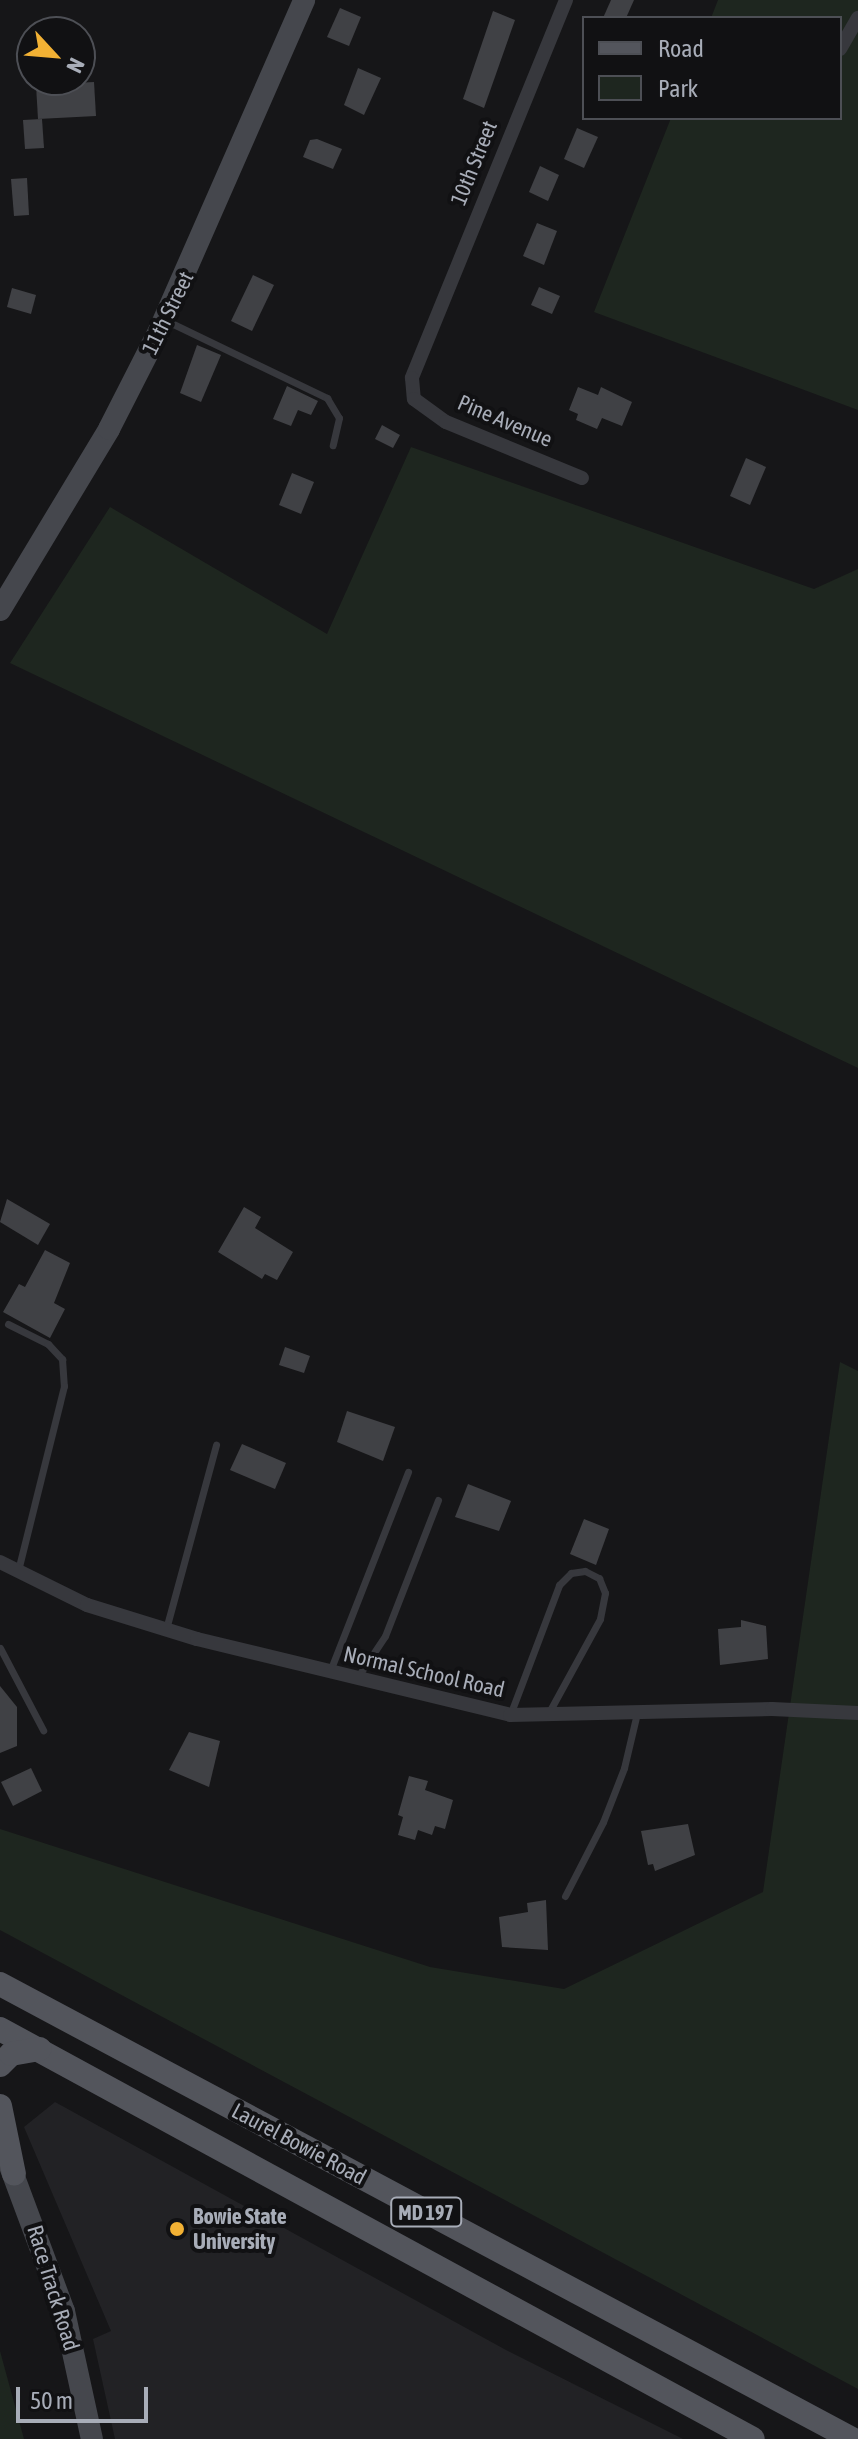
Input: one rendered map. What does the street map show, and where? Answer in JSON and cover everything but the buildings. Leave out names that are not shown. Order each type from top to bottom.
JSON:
[{"type":"main road","name":"11th Street","points":[[0,610],[109,429],[165,320],[304,0]]},
{"type":"main road","name":"Laurel Bowie Road","points":[[0,1984],[852,2439]]},
{"type":"main road","name":"Laurel Bowie Road","points":[[0,2029],[753,2439]]},
{"type":"main road","points":[[0,2065],[11,2054],[40,2049]]},
{"type":"main road","points":[[0,2106],[14,2174]]},
{"type":"main road","name":"Race Track Road","points":[[0,2142],[64,2311],[92,2439]]},
{"type":"street","name":"10th Street","points":[[414,399],[412,378],[422,344],[566,0]]},
{"type":"street","points":[[842,46],[858,18]]},
{"type":"street","name":"Pine Avenue","points":[[414,399],[446,422],[582,478]]},
{"type":"street","name":"Normal School Road","points":[[0,1562],[87,1605],[166,1629],[356,1680],[510,1715],[637,1711],[858,1713]]},
{"type":"lane","points":[[165,320],[327,398],[339,418],[333,445]]},
{"type":"lane","points":[[8,1324],[48,1344],[62,1359],[64,1386],[18,1571]]},
{"type":"lane","points":[[166,1629],[216,1445]]},
{"type":"lane","points":[[329,1673],[408,1472]]},
{"type":"lane","points":[[356,1680],[385,1636],[438,1500]]},
{"type":"lane","points":[[510,1715],[559,1585],[571,1573],[585,1571],[599,1578],[605,1593],[600,1619],[548,1714]]},
{"type":"lane","points":[[0,1648],[43,1730]]},
{"type":"lane","points":[[565,1896],[603,1822],[624,1768],[637,1711]]},
{"type":"shaded area","name":"Bowie State University","points":[[55,2102],[506,2350],[683,2439],[115,2439],[93,2339],[111,2331],[24,2127]]},
{"type":"green space","points":[[718,0],[858,0],[858,410],[594,312],[670,120],[842,120],[842,16],[712,16]]},
{"type":"green space","points":[[411,447],[814,589],[858,569],[858,1068],[10,663],[110,507],[327,634]]},
{"type":"green space","points":[[840,1362],[858,1371],[858,2389],[0,1930],[0,1829],[430,1967],[564,1989],[763,1892]]},
{"type":"green space","points":[[0,2351],[24,2439],[0,2439]]},
{"type":"place","name":"Bowie State University","points":[[177,2229]]}]
